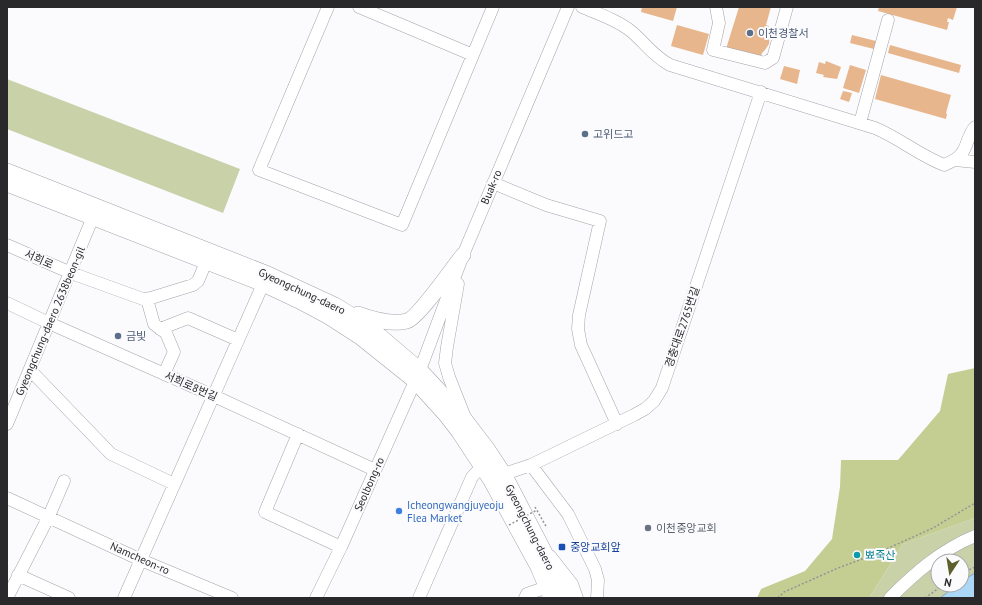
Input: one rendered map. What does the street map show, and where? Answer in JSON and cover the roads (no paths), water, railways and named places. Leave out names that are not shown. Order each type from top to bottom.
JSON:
[{"type":"main road","name":"Gyeongchung-daero","points":[[7,171],[268,274],[335,305],[366,324],[468,423],[486,447],[504,474],[541,546],[564,598]]},
{"type":"main road","name":"Gyeongchung-daero","points":[[7,184],[263,284],[330,317],[418,376],[482,466],[528,547],[538,595]]},
{"type":"main road","points":[[335,305],[370,319],[393,322],[408,321],[418,312],[463,255]]},
{"type":"street","points":[[328,7],[259,170],[402,225],[493,7]]},
{"type":"street","points":[[359,7],[473,55]]},
{"type":"street","name":"Buak-ro","points":[[418,376],[463,255],[568,7]]},
{"type":"street","points":[[582,7],[616,22],[632,32],[658,59],[670,65],[860,123],[891,135],[931,160],[944,165],[955,160],[962,153],[975,127]]},
{"type":"street","points":[[716,7],[719,23],[713,50],[765,63],[773,58],[787,7]]},
{"type":"street","points":[[860,123],[888,20]]},
{"type":"street","name":"경충대로2765번길","points":[[504,474],[531,465],[617,424],[645,409],[654,401],[662,388],[761,92]]},
{"type":"street","points":[[955,160],[975,162]]},
{"type":"street","points":[[493,184],[546,205],[600,221],[579,315],[578,329],[581,345],[617,424]]},
{"type":"street","name":"Gyeongchung-daero 2638beon-gil","points":[[7,424],[94,217]]},
{"type":"street","name":"서희로","points":[[7,245],[70,273],[139,298],[147,299]]},
{"type":"street","points":[[463,255],[445,363],[449,378],[468,423]]},
{"type":"street","points":[[164,374],[174,352],[167,335],[154,324],[147,299],[193,285],[198,281],[206,262]]},
{"type":"street","points":[[124,598],[263,284]]},
{"type":"street","name":"서희로8번길","points":[[7,303],[375,470]]},
{"type":"street","points":[[160,329],[188,318],[238,340]]},
{"type":"street","points":[[30,370],[111,454],[174,484]]},
{"type":"street","name":"Seolbong-ro","points":[[316,597],[341,547],[418,376]]},
{"type":"street","points":[[298,434],[265,512],[341,547]]},
{"type":"street","points":[[531,465],[568,514],[595,569],[598,580],[597,598]]},
{"type":"street","points":[[419,598],[472,477],[482,466]]},
{"type":"street","points":[[7,598],[64,481]]},
{"type":"street","name":"Namcheon-ro","points":[[7,498],[141,560],[232,598]]},
{"type":"street","points":[[890,598],[905,582],[925,565],[953,546],[975,536]]},
{"type":"street","points":[[541,546],[572,584],[577,598]]},
{"type":"street","points":[[18,575],[69,598]]},
{"type":"water","points":[[975,573],[975,598],[940,598],[947,593],[970,593],[970,576]]},
{"type":"place","name":"이천경찰서","points":[[750,33]]},
{"type":"place","name":"고위드고","points":[[585,134]]},
{"type":"place","name":"금빛","points":[[118,336]]},
{"type":"place","name":"Icheongwangjuyeoju Flea Market","points":[[399,511]]},
{"type":"place","name":"이천중앙교회","points":[[648,528]]},
{"type":"place","name":"중앙교회앞","points":[[562,547]]},
{"type":"place","name":"뾰죽산","points":[[857,555]]}]
